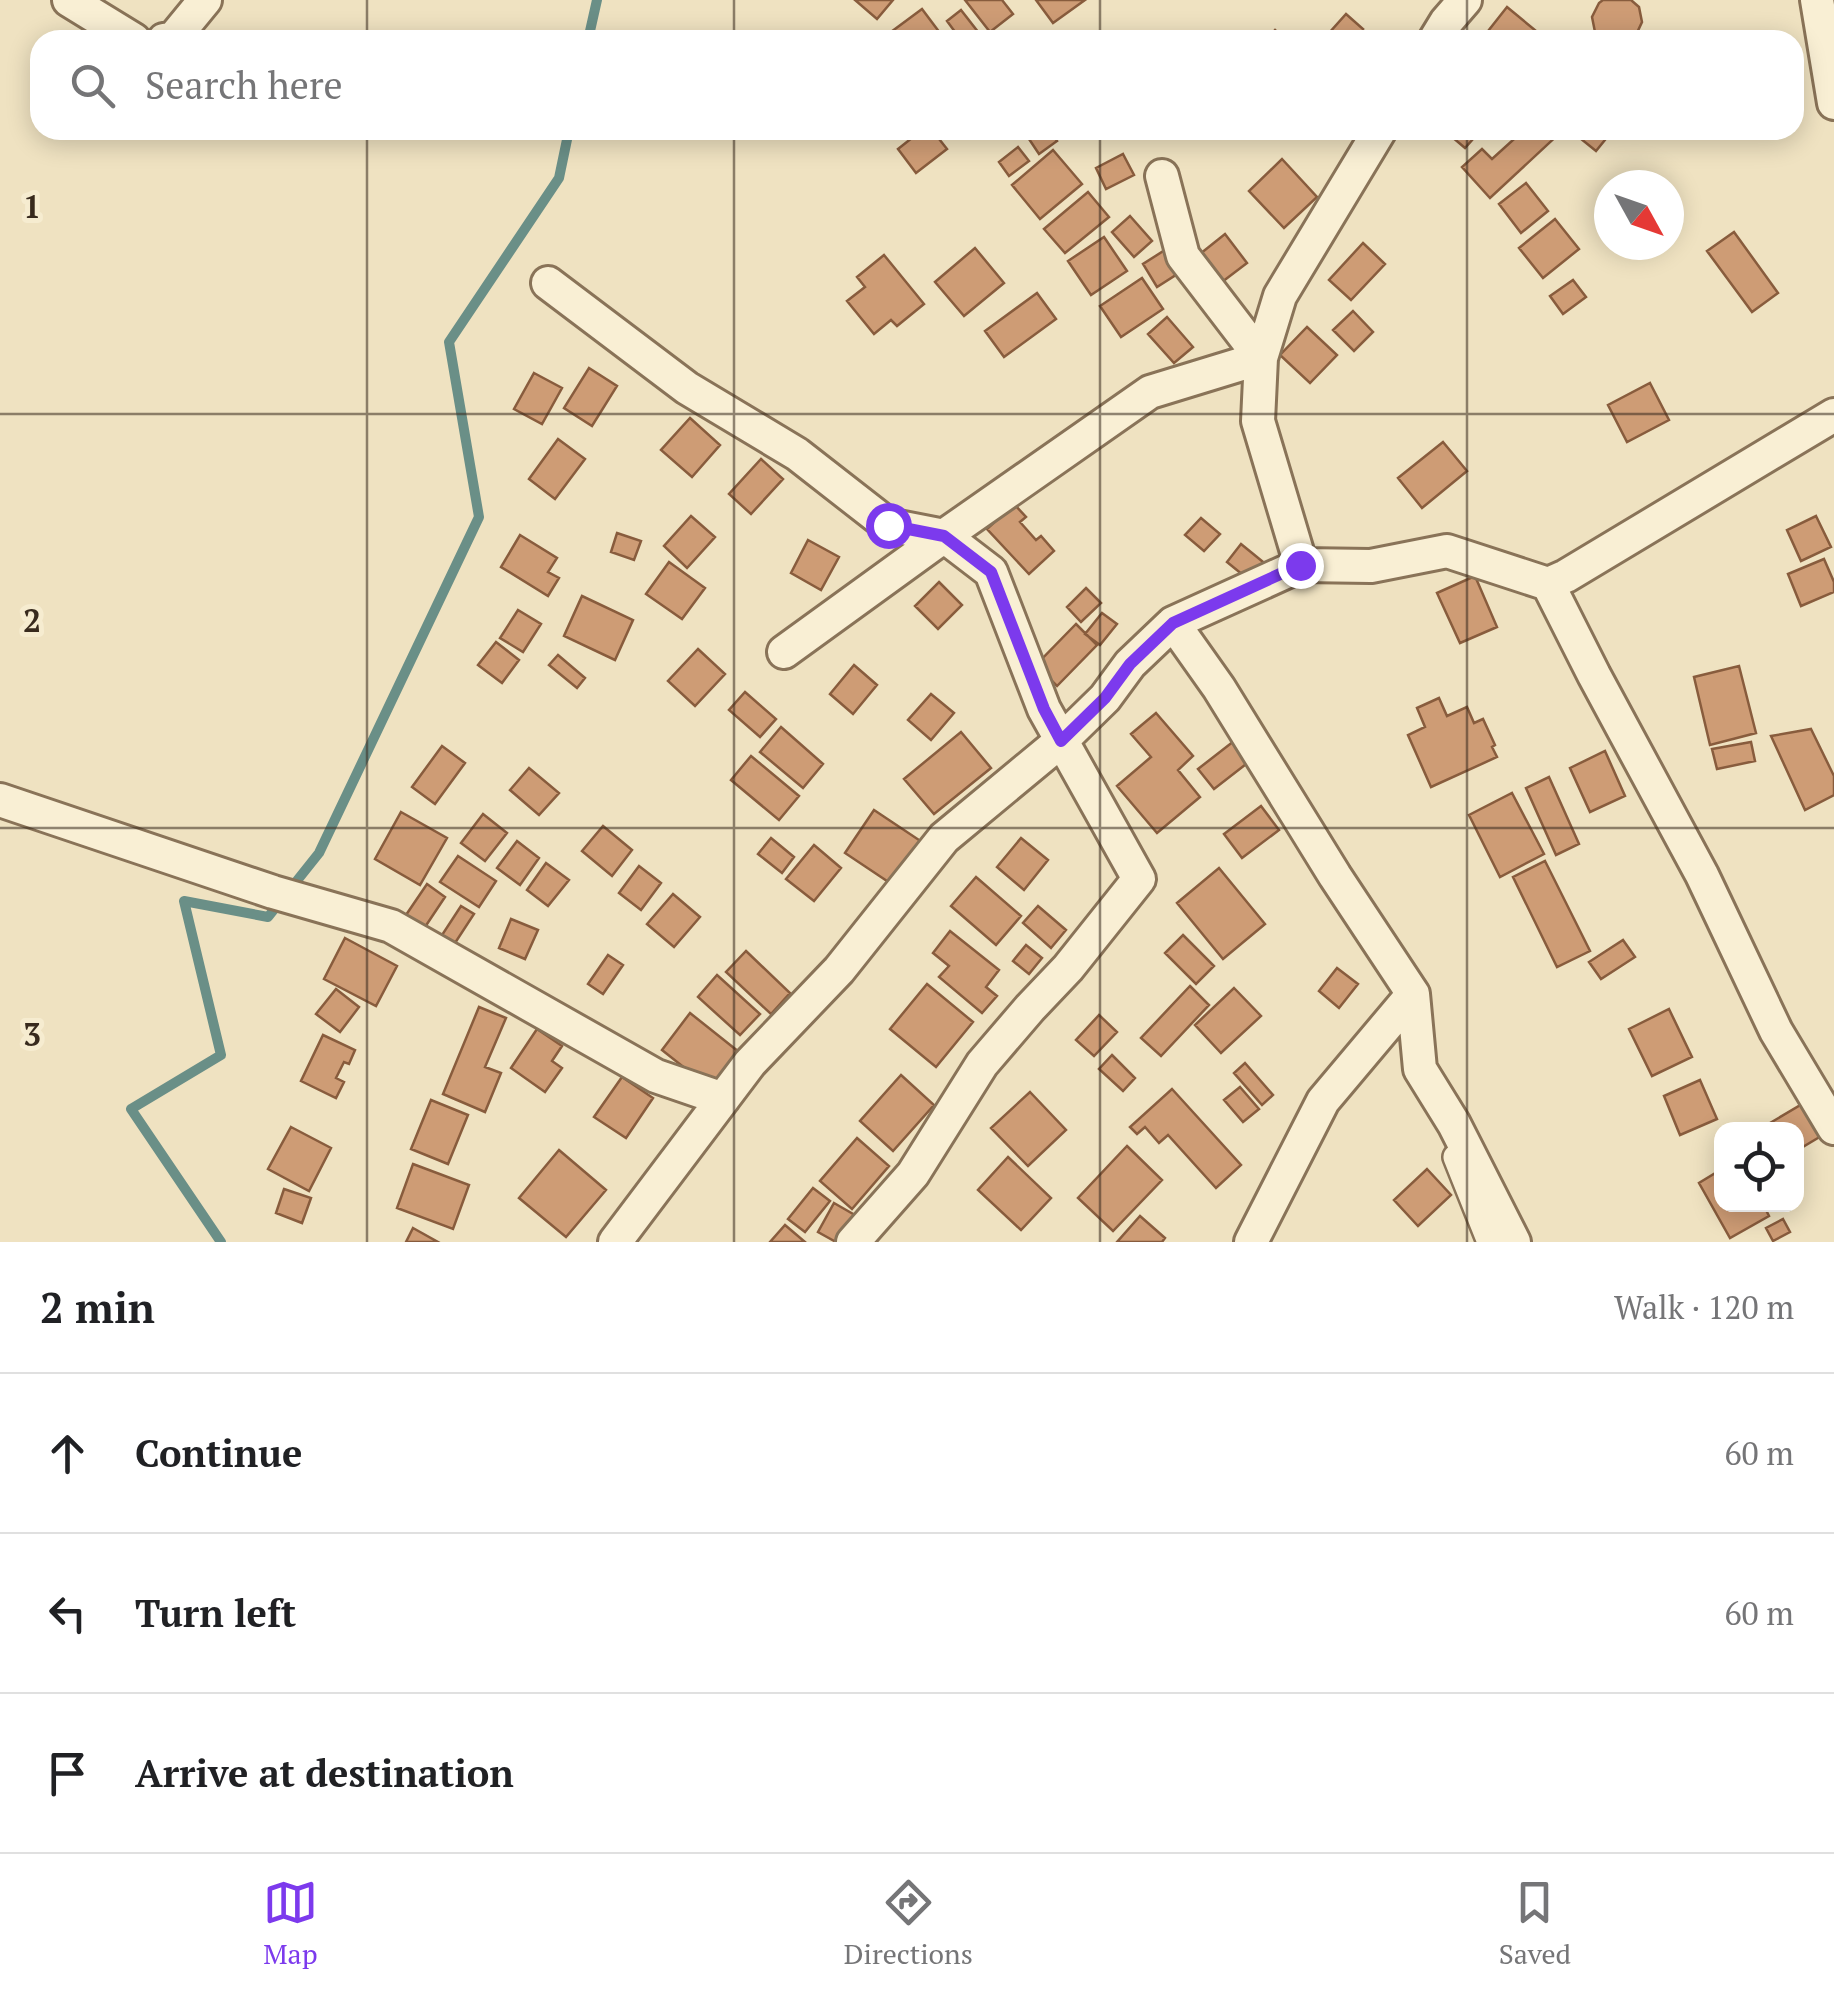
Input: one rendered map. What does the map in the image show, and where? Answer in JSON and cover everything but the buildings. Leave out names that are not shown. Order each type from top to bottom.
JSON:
[{"type":"street","points":[[69,0],[118,30]]},
{"type":"street","points":[[180,30],[206,0]]},
{"type":"street","points":[[1441,30],[1465,0]]},
{"type":"street","points":[[1817,0],[1834,103]]},
{"type":"street","points":[[1300,565],[1258,420],[1262,358],[1280,296],[1374,140]]},
{"type":"street","points":[[1162,176],[1183,256],[1262,358]]},
{"type":"street","points":[[548,283],[686,388],[797,454],[888,525],[944,536],[991,572],[1044,709],[1139,879],[1068,968],[982,1064],[913,1174],[853,1242]]},
{"type":"street","points":[[784,652],[1150,392],[1262,358]]},
{"type":"street","points":[[615,1242],[750,1063],[840,970],[944,838],[1061,741],[1173,623],[1300,565],[1370,566],[1447,551],[1548,584],[1834,415]]},
{"type":"street","points":[[1548,584],[1702,875],[1776,1031],[1834,1128]]},
{"type":"street","points":[[1173,623],[1219,688],[1334,876],[1414,994],[1420,1069],[1490,1242]]},
{"type":"street","points":[[0,800],[274,892],[391,926],[656,1076],[724,1099]]},
{"type":"street","points":[[1252,1242],[1323,1101],[1414,994]]},
{"type":"street","points":[[1420,1069],[1454,1124],[1514,1242]]},
{"type":"waterway","points":[[590,30],[597,0]]},
{"type":"waterway","points":[[221,1242],[131,1109],[221,1055],[184,901],[268,917],[319,853],[479,517],[449,342],[559,178],[567,140]]},
{"type":"route","points":[[888,525],[944,536],[991,572],[1044,709],[1061,741],[1173,623],[1300,565]]}]
